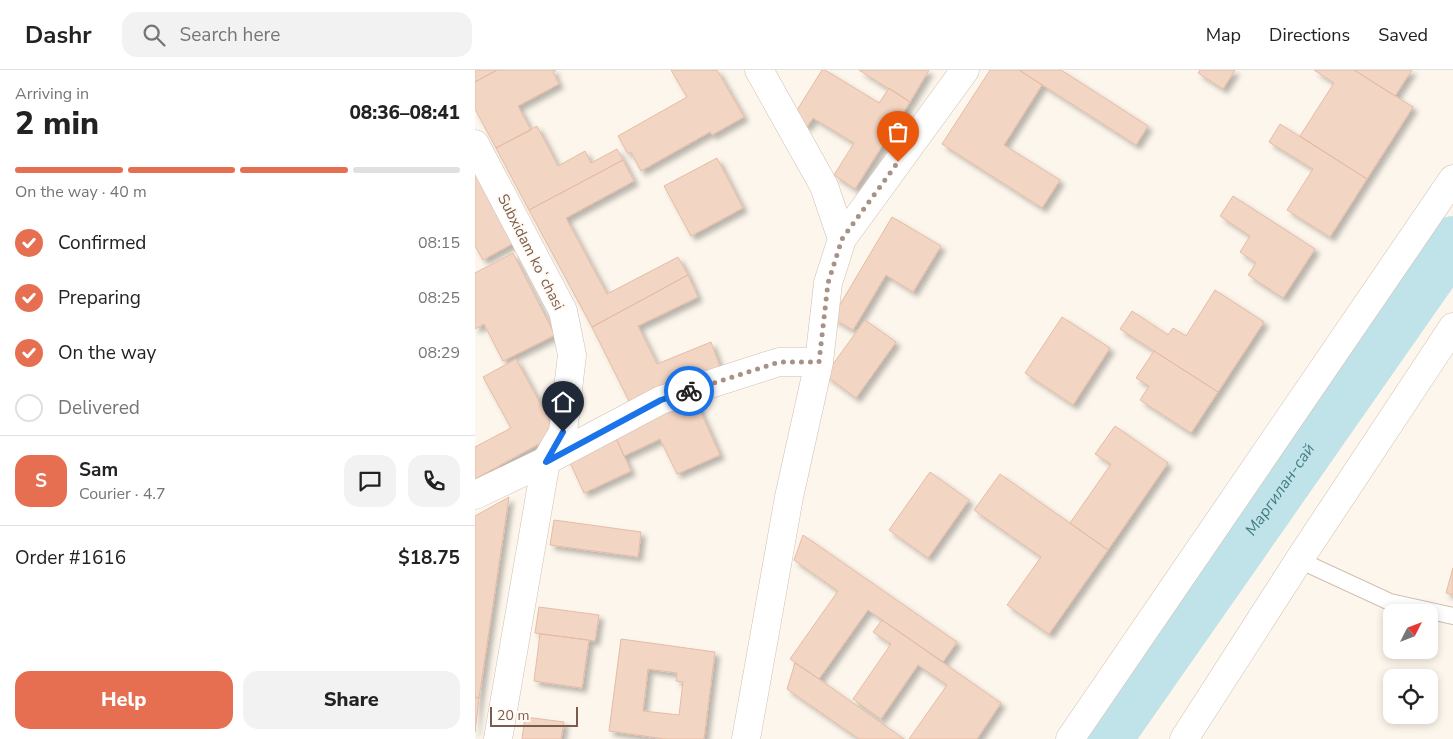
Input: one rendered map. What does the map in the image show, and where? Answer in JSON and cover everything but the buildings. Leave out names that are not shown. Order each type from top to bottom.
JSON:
[{"type":"street","points":[[759,70],[824,186],[842,239]]},
{"type":"street","points":[[745,739],[789,497],[819,362],[828,283],[842,239],[965,70]]},
{"type":"street","name":"Subxidam koʻchasi","points":[[475,144],[563,311],[572,355],[563,432],[546,462],[498,739]]},
{"type":"street","points":[[1071,739],[1453,179]]},
{"type":"street","points":[[1184,739],[1299,560],[1453,327]]},
{"type":"street","points":[[475,495],[546,462],[661,400],[779,362],[819,362]]},
{"type":"lane","points":[[1299,560],[1390,602],[1453,616]]},
{"type":"waterway","name":"Маргилан-сай","points":[[1106,739],[1453,242]]},
{"type":"way so far","points":[[689,391],[779,362],[819,362],[828,283],[842,239],[898,162]]},
{"type":"route","points":[[563,432],[546,462],[661,400],[689,391]]}]
